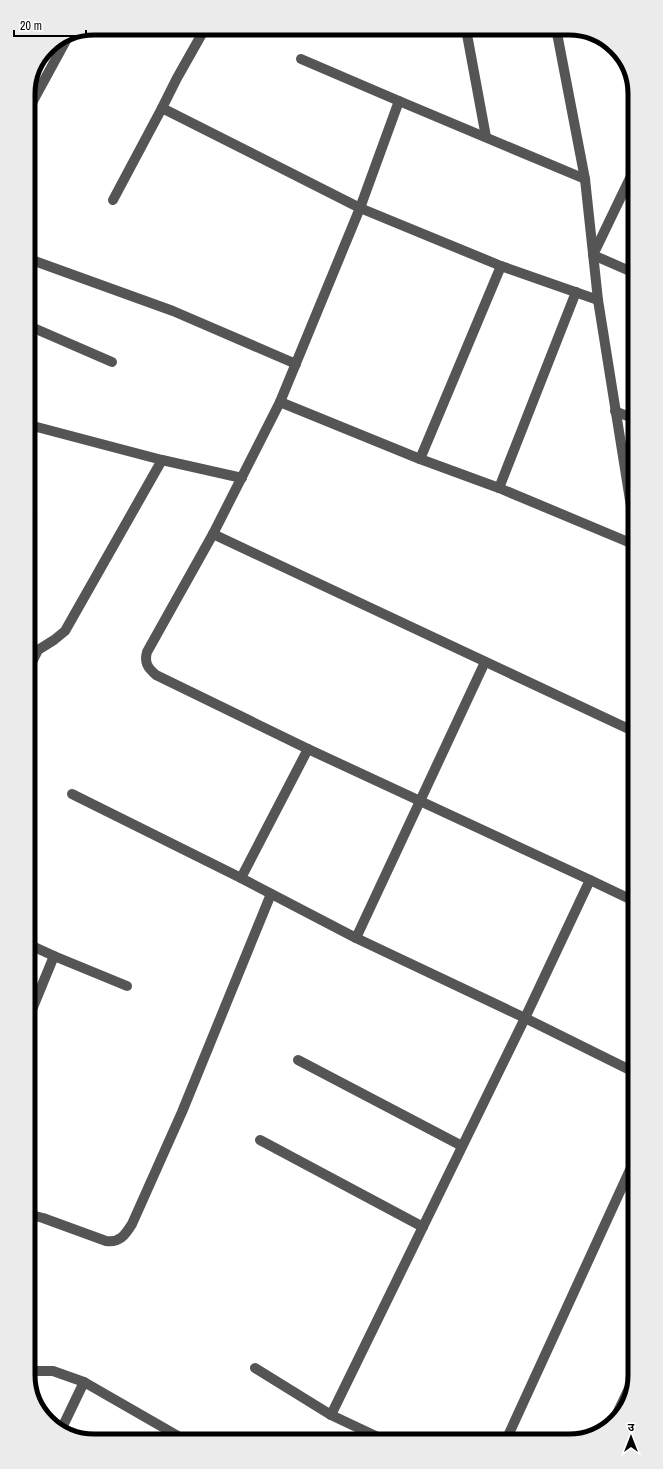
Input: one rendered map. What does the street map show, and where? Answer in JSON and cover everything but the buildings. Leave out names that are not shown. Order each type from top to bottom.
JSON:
[{"type":"street","points":[[113,200],[201,35]]},
{"type":"street","points":[[467,35],[486,137]]},
{"type":"street","points":[[557,35],[586,179],[598,300],[628,489]]},
{"type":"street","points":[[35,97],[64,44]]},
{"type":"street","points":[[301,59],[586,179]]},
{"type":"street","points":[[399,101],[360,208],[280,402],[213,534],[145,658],[148,668],[156,675],[308,749],[628,898]]},
{"type":"street","points":[[162,108],[360,208],[501,266],[598,300]]},
{"type":"street","points":[[593,255],[628,182]]},
{"type":"street","points":[[593,255],[628,270]]},
{"type":"street","points":[[35,261],[173,311],[296,364]]},
{"type":"street","points":[[420,458],[501,266]]},
{"type":"street","points":[[499,488],[576,292]]},
{"type":"street","points":[[35,329],[112,362]]},
{"type":"street","points":[[280,402],[499,488],[628,542]]},
{"type":"street","points":[[615,411],[628,416]]},
{"type":"street","points":[[35,426],[162,460],[242,478]]},
{"type":"street","points":[[35,656],[38,650],[65,631],[162,460]]},
{"type":"street","points":[[213,534],[628,729]]},
{"type":"street","points":[[356,938],[485,662]]},
{"type":"street","points":[[242,878],[308,749]]},
{"type":"street","points":[[72,794],[242,878],[356,938],[525,1018],[628,1069]]},
{"type":"street","points":[[331,1415],[525,1018],[590,880]]},
{"type":"street","points":[[35,1216],[106,1241],[117,1241],[125,1235],[132,1224],[182,1112],[271,894]]},
{"type":"street","points":[[35,947],[127,986]]},
{"type":"street","points":[[35,1002],[54,956]]},
{"type":"street","points":[[298,1060],[462,1146]]},
{"type":"street","points":[[260,1140],[423,1227]]},
{"type":"street","points":[[509,1434],[628,1174]]},
{"type":"street","points":[[255,1368],[331,1415],[371,1434]]},
{"type":"street","points":[[35,1370],[53,1371],[84,1382],[175,1434]]},
{"type":"street","points":[[63,1425],[84,1382]]}]
